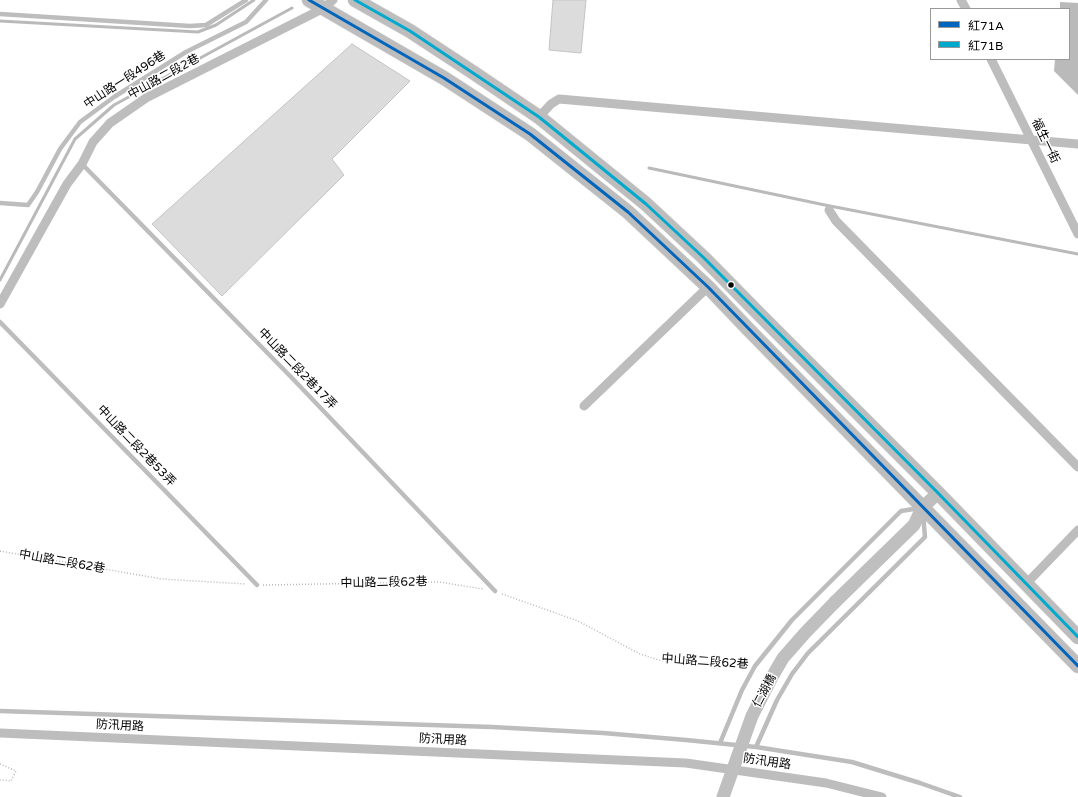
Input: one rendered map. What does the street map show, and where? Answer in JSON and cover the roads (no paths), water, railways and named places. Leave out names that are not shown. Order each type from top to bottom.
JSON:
[{"type":"main road","points":[[356,0],[416,35],[539,117],[646,204],[704,258],[765,321],[938,493],[1078,637]]},
{"type":"main road","points":[[320,3],[444,78],[530,134],[628,212],[708,286],[922,508],[1078,666]]},
{"type":"street","name":"中山路二段2巷","points":[[0,304],[67,184],[82,164],[93,142],[110,123],[146,98],[320,3]]},
{"type":"street","name":"福生一街","points":[[992,60],[1078,234]]},
{"type":"street","points":[[539,117],[551,104],[559,99],[1078,144]]},
{"type":"street","points":[[829,210],[836,221],[1078,467]]},
{"type":"street","points":[[584,406],[708,286]]},
{"type":"street","points":[[922,508],[938,493]]},
{"type":"street","name":"仁湖橋","points":[[724,797],[752,716],[783,658],[835,602],[914,524],[922,508]]},
{"type":"street","points":[[1026,584],[1078,530]]},
{"type":"street","name":"防汛用路","points":[[0,733],[686,763],[826,783],[882,797]]},
{"type":"lane","points":[[0,14],[182,25],[206,25],[246,0]]},
{"type":"lane","name":"中山路一段496巷","points":[[0,204],[28,205],[37,192],[60,149],[80,122],[114,97],[186,52],[246,22],[262,2],[266,0]]},
{"type":"lane","name":"中山路二段2巷17弄","points":[[82,164],[293,379],[495,592]]},
{"type":"lane","name":"中山路二段2巷53弄","points":[[0,322],[257,585]]},
{"type":"lane","points":[[756,747],[777,700],[792,674],[808,653],[925,537],[922,508]]},
{"type":"lane","name":"中山路二段62巷","points":[[720,743],[742,690],[755,666],[792,620],[901,511],[922,508]]},
{"type":"lane","points":[[0,711],[492,726],[603,733],[720,743],[852,762],[960,797]]},
{"type":"waterway","points":[[0,21],[198,32],[216,25],[254,0]]},
{"type":"waterway","points":[[0,280],[75,139],[114,105],[292,8]]},
{"type":"waterway","points":[[649,168],[825,205],[1078,254]]}]
